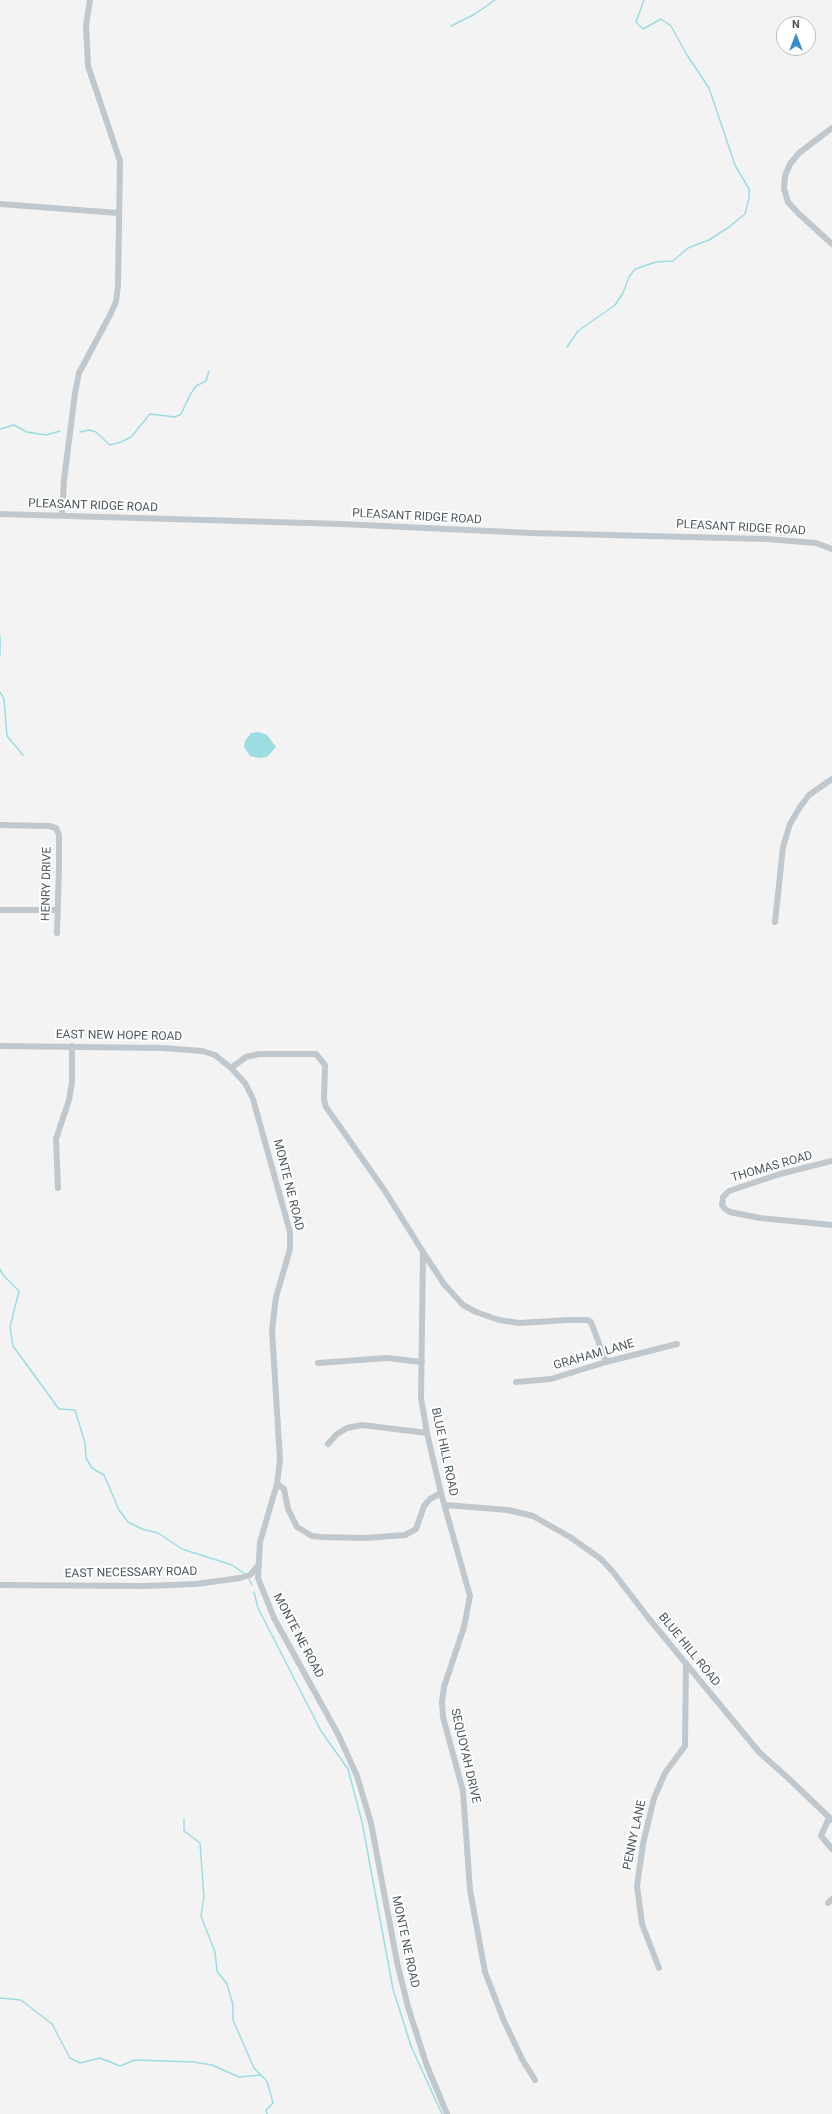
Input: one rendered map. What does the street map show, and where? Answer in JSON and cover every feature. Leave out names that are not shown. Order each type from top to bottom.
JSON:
[{"type":"street","points":[[62,516],[65,473],[79,373],[116,302],[118,285],[120,161],[118,150],[95,89],[87,55],[86,25],[90,0]]},
{"type":"street","points":[[832,128],[799,153],[790,164],[785,176],[784,189],[788,202],[798,214],[832,244]]},
{"type":"street","points":[[0,204],[118,213]]},
{"type":"street","name":"PLEASANT RIDGE ROAD","points":[[0,514],[341,524],[524,533],[766,538],[816,543],[832,549]]},
{"type":"street","points":[[776,922],[783,847],[788,828],[803,803],[817,789],[832,779]]},
{"type":"street","name":"HENRY DRIVE","points":[[0,825],[49,826],[56,828],[59,835],[57,933]]},
{"type":"street","points":[[0,910],[58,910]]},
{"type":"street","name":"EAST NEW HOPE ROAD","points":[[0,1046],[192,1049],[215,1056],[231,1068]]},
{"type":"street","points":[[58,1188],[56,1139],[69,1100],[72,1082],[72,1046]]},
{"type":"street","points":[[231,1068],[246,1057],[253,1055],[316,1054],[325,1065],[324,1100],[326,1107],[389,1197],[444,1284],[463,1305],[476,1312],[499,1320],[520,1323],[587,1320],[592,1322],[606,1362]]},
{"type":"street","name":"MONTE NE ROAD","points":[[231,1068],[245,1083],[253,1099],[290,1232],[290,1249],[276,1296],[272,1330],[280,1442],[277,1484],[260,1542],[257,1567],[262,1591],[274,1618],[339,1736],[357,1776],[371,1823],[397,1962],[408,2007],[427,2066],[447,2114]]},
{"type":"street","name":"THOMAS ROAD","points":[[832,1162],[780,1174],[729,1191],[723,1197],[722,1205],[730,1212],[760,1218],[832,1225]]},
{"type":"street","name":"BLUE HILL ROAD","points":[[423,1252],[422,1398],[427,1433],[445,1505],[521,1512],[546,1522],[570,1537],[601,1560],[613,1572],[759,1752],[831,1819]]},
{"type":"street","name":"GRAHAM LANE","points":[[516,1382],[551,1379],[606,1362],[676,1344]]},
{"type":"street","points":[[318,1363],[387,1358],[422,1362]]},
{"type":"street","points":[[328,1444],[338,1434],[347,1428],[362,1425],[427,1433]]},
{"type":"street","points":[[277,1484],[284,1489],[288,1509],[297,1527],[312,1536],[322,1537],[365,1538],[405,1534],[416,1529],[424,1506],[430,1499],[441,1493]]},
{"type":"street","name":"SEQUOYAH DRIVE","points":[[445,1505],[470,1596],[464,1628],[446,1680],[442,1702],[443,1717],[460,1776],[466,1807],[468,1876],[474,1917],[489,1984],[516,2046],[535,2080]]},
{"type":"street","name":"EAST NECESSARY ROAD","points":[[0,1585],[146,1586],[196,1584],[240,1578],[250,1575],[257,1567]]},
{"type":"street","name":"PENNY LANE","points":[[658,1968],[642,1924],[637,1886],[643,1844],[654,1798],[665,1773],[685,1746],[686,1663]]},
{"type":"street","points":[[831,1819],[821,1836],[832,1850]]},
{"type":"water","points":[[259,732],[267,735],[276,747],[267,757],[260,758],[250,756],[244,747],[245,741],[251,733]]},
{"type":"waterway","points":[[451,26],[475,14],[495,0]]},
{"type":"waterway","points":[[567,347],[578,331],[615,305],[623,293],[629,277],[635,269],[656,262],[673,261],[688,248],[709,240],[745,214],[749,198],[749,189],[735,165],[709,88],[687,55],[671,26],[661,19],[643,29],[636,22],[644,0]]},
{"type":"waterway","points":[[80,432],[89,430],[96,432],[110,445],[131,437],[150,414],[175,417],[181,414],[196,386],[206,381],[209,371]]},
{"type":"waterway","points":[[0,429],[14,425],[27,432],[46,435],[60,431]]},
{"type":"waterway","points":[[0,637],[0,655]]},
{"type":"waterway","points":[[0,692],[4,699],[7,736],[23,755]]},
{"type":"waterway","points":[[0,1269],[3,1275],[19,1291],[10,1327],[13,1346],[59,1409],[75,1410],[85,1443],[86,1458],[92,1468],[104,1475],[119,1510],[128,1522],[142,1529],[158,1533],[182,1549],[232,1565],[245,1574]]},
{"type":"waterway","points":[[249,1579],[252,1585]]},
{"type":"waterway","points":[[254,1592],[258,1608],[321,1731],[348,1769],[362,1822],[393,1989],[411,2046],[442,2114]]},
{"type":"waterway","points":[[184,1819],[184,1831],[200,1843],[204,1897],[201,1916],[215,1952],[217,1971],[227,1984],[233,2005],[233,2020],[254,2068],[267,2081],[273,2103],[266,2110],[267,2114]]},
{"type":"waterway","points":[[0,1998],[21,2000],[52,2024],[70,2058],[80,2063],[100,2058],[120,2066],[135,2060],[194,2062],[212,2065],[239,2077],[261,2075]]}]
